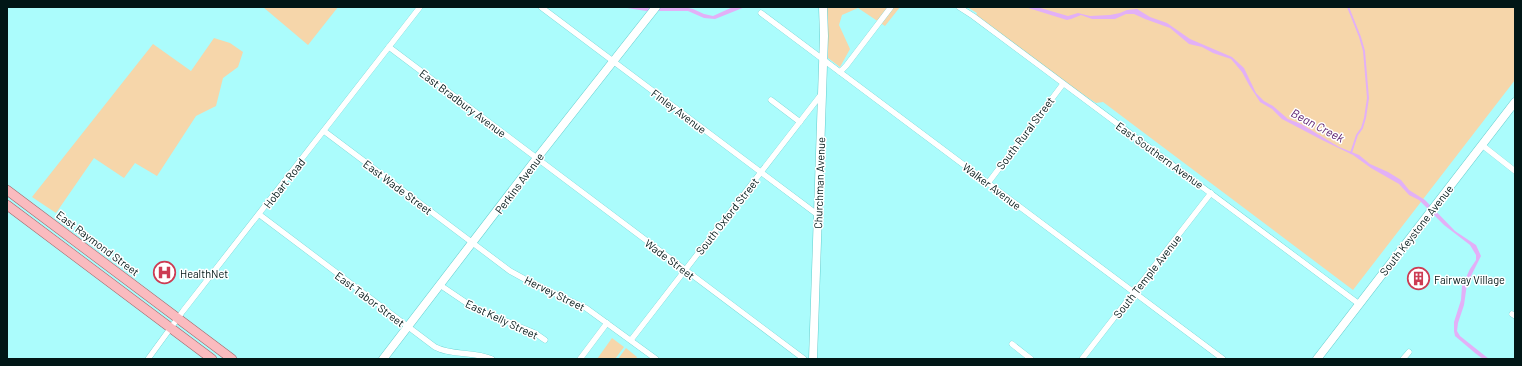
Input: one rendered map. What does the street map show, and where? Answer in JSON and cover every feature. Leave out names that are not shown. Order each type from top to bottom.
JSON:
[{"type":"main road","name":"Perkins Avenue","points":[[383,359],[537,158],[656,7]]},
{"type":"main road","name":"Churchman Avenue","points":[[813,359],[824,59],[823,7]]},
{"type":"main road","name":"South Keystone Avenue","points":[[1317,359],[1515,102]]},
{"type":"main road","name":"East Raymond Street","points":[[7,190],[232,359]]},
{"type":"main road","points":[[7,205],[212,359]]},
{"type":"street","name":"Hobart Road","points":[[148,359],[420,7]]},
{"type":"street","name":"Finley Avenue","points":[[541,7],[818,215]]},
{"type":"street","points":[[840,72],[891,7]]},
{"type":"street","name":"East Southern Avenue","points":[[960,7],[1359,304]]},
{"type":"street","name":"Walker Avenue","points":[[761,13],[1223,359]]},
{"type":"street","name":"East Bradbury Avenue","points":[[390,47],[537,158]]},
{"type":"street","name":"South Rural Street","points":[[988,183],[1063,84]]},
{"type":"street","name":"South Oxford Street","points":[[631,340],[823,92]]},
{"type":"street","points":[[771,100],[800,122]]},
{"type":"street","name":"East Wade Street","points":[[324,131],[472,243]]},
{"type":"street","points":[[1482,145],[1515,171]]},
{"type":"street","name":"Wade Street","points":[[537,158],[804,359]]},
{"type":"street","name":"South Temple Avenue","points":[[1082,359],[1129,298],[1135,293],[1211,193]]},
{"type":"street","name":"East Tabor Street","points":[[260,215],[407,327],[441,350],[492,359]]},
{"type":"street","name":"Hervey Street","points":[[472,243],[520,277],[580,304],[631,340],[652,358]]},
{"type":"street","name":"East Kelly Street","points":[[440,285],[474,308],[535,334],[545,340]]},
{"type":"street","points":[[580,359],[607,323]]},
{"type":"street","points":[[1012,344],[1031,359]]},
{"type":"street","points":[[1404,359],[1409,352]]},
{"type":"shaded area","points":[[263,7],[338,7],[308,45]]},
{"type":"shaded area","points":[[621,7],[688,8],[713,16],[733,7],[745,7],[715,19],[704,18],[688,11],[646,11]]},
{"type":"shaded area","points":[[824,7],[900,7],[885,26],[858,8],[842,15],[839,25],[850,49],[840,67],[828,58]]},
{"type":"shaded area","points":[[967,7],[1515,7],[1515,80],[1353,290],[1103,102],[1096,103],[1060,79],[976,15],[977,13]]},
{"type":"shaded area","name":"Bean Creek","points":[[1025,7],[1037,7],[1068,16],[1078,13],[1090,16],[1110,15],[1137,9],[1150,17],[1167,23],[1190,39],[1232,57],[1244,68],[1256,93],[1288,119],[1301,124],[1339,147],[1359,155],[1370,164],[1401,180],[1409,190],[1425,200],[1455,231],[1476,245],[1481,256],[1467,284],[1464,305],[1457,331],[1460,336],[1489,359],[1483,359],[1475,353],[1455,336],[1454,331],[1454,322],[1461,300],[1462,286],[1476,260],[1476,255],[1470,245],[1444,225],[1419,200],[1409,195],[1399,184],[1371,168],[1353,155],[1282,119],[1272,109],[1260,102],[1242,72],[1231,59],[1213,53],[1202,47],[1189,44],[1170,28],[1134,14],[1126,14],[1115,19],[1092,19],[1081,15],[1067,20]]},
{"type":"shaded area","points":[[214,38],[230,43],[243,52],[238,67],[223,78],[216,106],[196,116],[157,176],[135,163],[124,178],[94,158],[56,213],[32,197],[153,44],[191,71]]},
{"type":"shaded area","points":[[612,338],[624,347],[615,359],[597,359]]},
{"type":"shaded area","points":[[626,348],[637,357],[636,359],[618,359]]},
{"type":"waterway","points":[[1348,7],[1364,51],[1368,98],[1362,128],[1357,135],[1351,153]]},
{"type":"place","name":"HealthNet","points":[[165,273]]},
{"type":"place","name":"Fairway Village","points":[[1418,279]]}]
